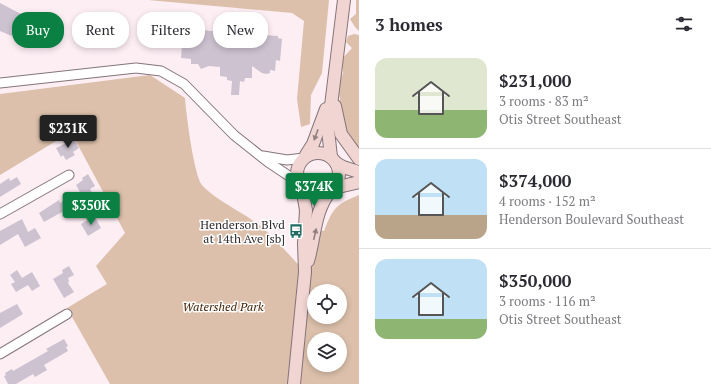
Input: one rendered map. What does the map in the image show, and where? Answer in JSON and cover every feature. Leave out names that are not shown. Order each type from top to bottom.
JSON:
[{"type":"main road","points":[[305,272],[315,235],[319,211],[324,199],[332,190],[339,176],[328,130],[344,0]]},
{"type":"main road","points":[[294,384],[305,272],[304,244],[306,210],[296,170],[315,140],[333,87]]},
{"type":"main road","points":[[333,87],[336,113],[341,134],[359,158]]},
{"type":"main road","points":[[305,157],[319,152],[350,170],[359,172]]},
{"type":"main road","points":[[300,185],[306,192],[318,196],[359,182]]},
{"type":"street","points":[[0,82],[136,68],[161,71],[184,84],[234,135],[300,185]]},
{"type":"street","points":[[261,155],[287,160],[305,157]]},
{"type":"street","points":[[0,214],[69,175]]},
{"type":"street","points":[[0,354],[67,314]]},
{"type":"green space","points":[[148,0],[329,0],[322,73],[311,95],[310,124],[301,127],[297,99],[304,21],[292,13]]},
{"type":"green space","points":[[356,0],[359,0],[359,31],[350,19],[356,14]]},
{"type":"green space","points":[[354,34],[359,35],[359,153],[339,121],[338,108],[340,99],[338,88],[343,73],[341,60],[352,48],[346,42],[348,36]]},
{"type":"green space","name":"Watershed Park","points":[[150,75],[185,98],[193,157],[202,185],[213,195],[262,227],[305,272],[316,230],[324,231],[336,208],[345,201],[359,195],[359,384],[110,384],[67,308],[107,284],[96,266],[125,233],[71,132],[0,175],[0,94]]},
{"type":"building","points":[[0,3],[17,12],[12,12],[12,36],[0,31]]},
{"type":"building","points":[[205,30],[213,31],[213,48],[268,48],[268,35],[278,36],[278,38],[282,39],[280,61],[276,60],[275,71],[270,70],[270,73],[266,74],[252,66],[252,78],[245,78],[244,82],[240,81],[239,95],[231,95],[232,81],[227,80],[227,77],[220,76],[220,67],[209,66],[201,69],[198,64],[191,64],[191,59],[181,58],[182,48],[205,48]]},
{"type":"building","points":[[74,139],[79,148],[73,152],[75,155],[66,160],[63,155],[61,157],[56,148]]},
{"type":"building","points":[[88,174],[95,186],[90,189],[94,197],[74,207],[73,206],[44,222],[39,213],[59,200],[60,203],[80,192],[76,185]]},
{"type":"building","points":[[17,177],[21,184],[0,197],[0,184],[9,178],[10,181]]},
{"type":"building","points":[[94,216],[101,228],[88,236],[81,224]]},
{"type":"building","points":[[22,219],[28,232],[35,228],[41,238],[25,247],[18,234],[0,245],[0,231]]},
{"type":"building","points":[[69,266],[74,275],[68,278],[68,283],[74,292],[64,298],[53,279],[63,273],[62,270]]},
{"type":"building","points":[[17,270],[22,278],[32,272],[40,286],[32,291],[28,285],[16,292],[11,284],[15,282],[10,275]]},
{"type":"building","points":[[17,304],[23,314],[0,328],[0,313]]},
{"type":"building","points":[[64,339],[68,346],[66,347],[68,351],[44,365],[47,370],[35,377],[33,374],[16,384],[8,384],[4,376],[6,375],[5,373],[12,369],[13,371],[48,351],[46,349]]},
{"type":"place","name":"Henderson Blvd at 14th Ave [sb]","points":[[296,231]]}]
